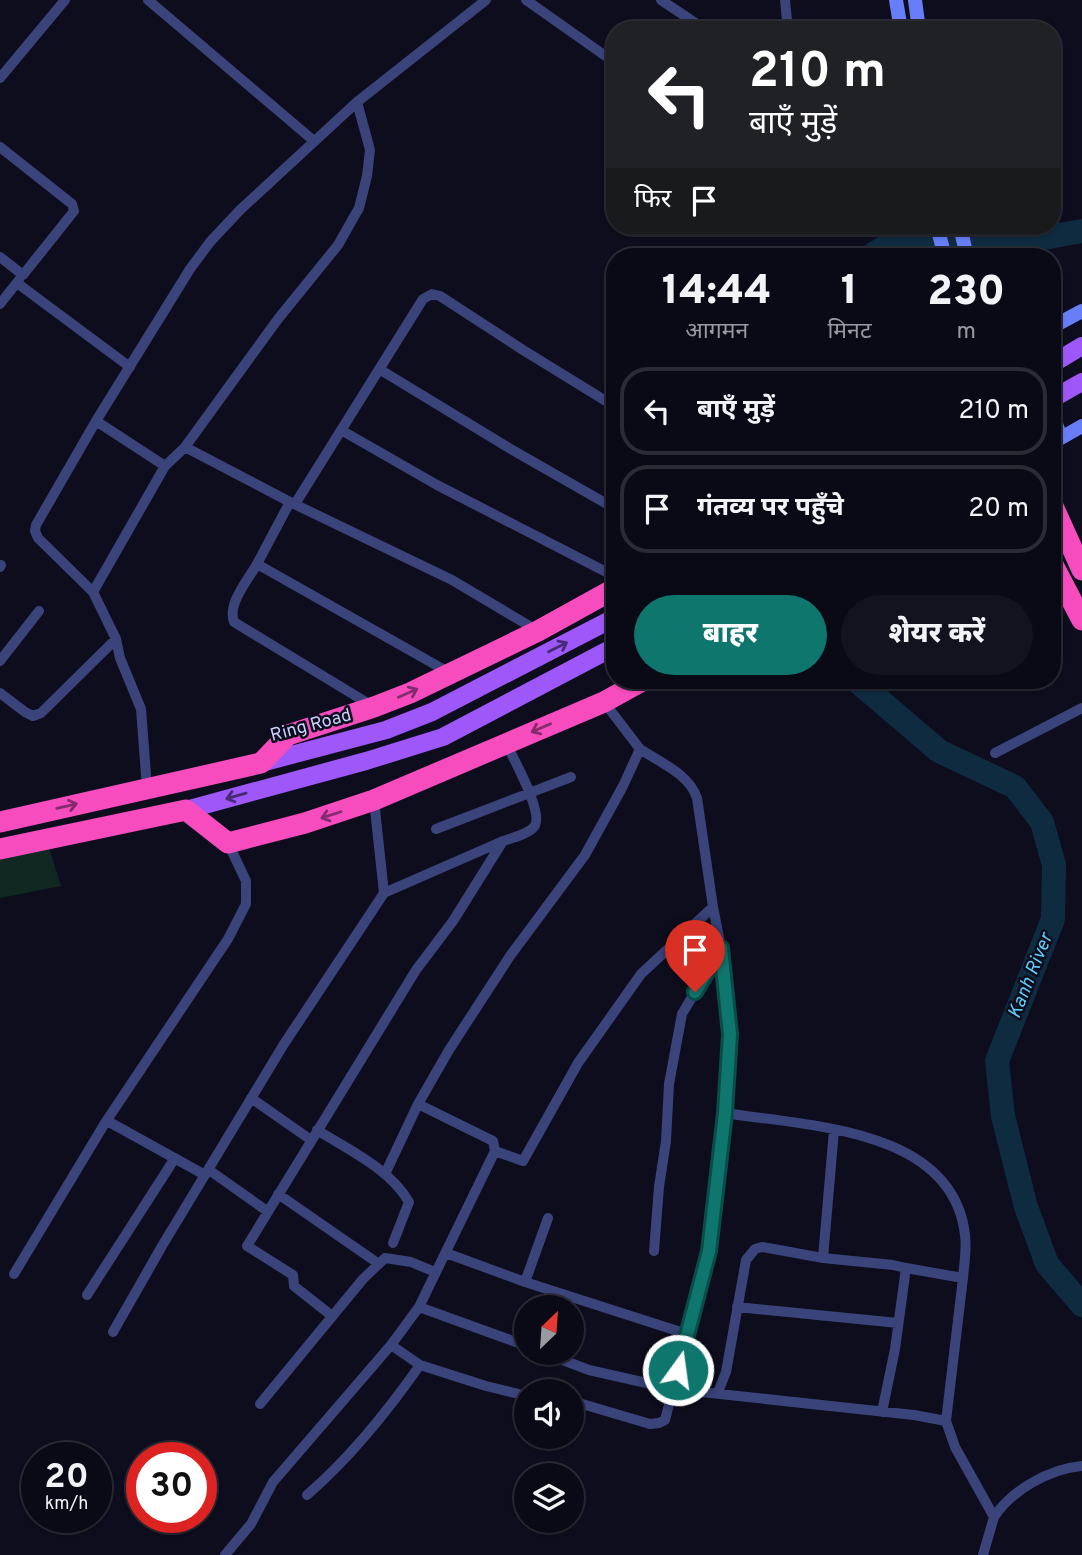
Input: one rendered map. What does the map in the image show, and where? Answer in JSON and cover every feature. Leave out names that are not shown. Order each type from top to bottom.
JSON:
[{"type":"highway","points":[[1061,524],[1082,570]]},
{"type":"highway","points":[[1061,580],[1082,620]]},
{"type":"highway","points":[[261,763],[288,736],[374,707],[450,674],[538,631],[606,593]]},
{"type":"highway","points":[[0,849],[186,810],[228,843],[305,823],[374,800],[604,702],[628,689]]},
{"type":"highway","name":"Ring Road","points":[[0,822],[261,763]]},
{"type":"main road","points":[[896,0],[900,21]]},
{"type":"main road","points":[[915,0],[918,21]]},
{"type":"main road","points":[[1061,322],[1082,311]]},
{"type":"main road","points":[[1061,359],[1082,346]]},
{"type":"main road","points":[[1061,394],[1082,382]]},
{"type":"main road","points":[[1061,438],[1082,426]]},
{"type":"main road","name":"Ring Road","points":[[261,763],[386,730],[432,712],[606,622]]},
{"type":"main road","points":[[186,810],[443,737],[606,651]]},
{"type":"street","points":[[0,78],[65,0]]},
{"type":"street","points":[[148,0],[314,141]]},
{"type":"street","points":[[147,788],[141,709],[120,657],[117,639],[93,592],[38,538],[35,531],[39,520],[96,421],[190,269],[210,242],[240,210],[357,102],[486,0]]},
{"type":"street","points":[[526,0],[606,56]]},
{"type":"street","points":[[661,0],[692,21]]},
{"type":"street","points":[[785,0],[787,21]]},
{"type":"street","points":[[93,592],[165,467],[185,447],[278,319],[338,245],[359,208],[370,150],[357,102]]},
{"type":"street","points":[[0,147],[72,204],[74,211],[0,304]]},
{"type":"street","points":[[0,257],[20,279],[130,367]]},
{"type":"street","points":[[374,707],[234,622],[233,607],[293,503],[423,299],[432,294],[440,296],[606,400]]},
{"type":"street","points":[[379,369],[606,503]]},
{"type":"street","points":[[96,421],[165,467]]},
{"type":"street","points":[[341,430],[437,485],[606,572]]},
{"type":"street","points":[[185,447],[452,580],[538,631]]},
{"type":"street","points":[[257,565],[450,674]]},
{"type":"street","points":[[0,661],[39,611]]},
{"type":"street","points":[[0,693],[24,712],[33,716],[41,713],[117,639]]},
{"type":"street","points":[[584,1405],[650,1424],[665,1420],[709,1251],[725,1113],[730,1034],[721,948],[693,786],[684,777],[640,750],[604,702]]},
{"type":"street","points":[[995,753],[1082,708]]},
{"type":"street","points":[[113,1332],[284,1044],[384,893],[533,828],[537,821],[536,811],[506,743]]},
{"type":"street","points":[[385,1174],[418,1104],[510,956],[585,855],[640,750]]},
{"type":"street","points":[[436,830],[570,777]]},
{"type":"street","points":[[374,800],[384,893]]},
{"type":"street","points":[[332,1316],[294,1286],[293,1275],[247,1246],[416,970],[453,921],[503,841]]},
{"type":"street","points":[[13,1273],[105,1123],[228,939],[246,904],[246,881],[228,843]]},
{"type":"street","points":[[495,1151],[523,1161],[578,1063],[641,974],[713,907]]},
{"type":"street","points":[[654,1251],[666,1141],[669,1084],[682,1014],[721,948]]},
{"type":"street","points":[[251,1098],[385,1174],[409,1202],[393,1243]]},
{"type":"street","points":[[225,1555],[251,1524],[273,1482],[391,1345],[419,1307],[495,1151],[493,1141],[418,1104]]},
{"type":"street","points":[[725,1113],[834,1130],[887,1143],[913,1155],[934,1173],[949,1191],[959,1211],[965,1236],[948,1428],[994,1517]]},
{"type":"street","points":[[105,1123],[207,1172],[267,1211]]},
{"type":"street","points":[[823,1258],[834,1130]]},
{"type":"street","points":[[87,1295],[175,1157]]},
{"type":"street","points":[[278,1194],[379,1264]]},
{"type":"street","points":[[525,1282],[548,1218]]},
{"type":"street","points":[[718,1392],[726,1372],[746,1260],[754,1249],[762,1247],[963,1279]]},
{"type":"street","points":[[446,1253],[525,1282],[687,1334]]},
{"type":"street","points":[[260,1404],[363,1279],[385,1258],[411,1262],[435,1272]]},
{"type":"street","points":[[882,1412],[895,1349],[906,1268]]},
{"type":"street","points":[[419,1307],[514,1341]]},
{"type":"street","points":[[737,1307],[898,1323]]},
{"type":"street","points":[[391,1345],[420,1365],[514,1393]]},
{"type":"street","points":[[307,1495],[339,1466],[395,1401],[420,1365]]},
{"type":"street","points":[[576,1365],[673,1389],[914,1415],[948,1428]]},
{"type":"street","points":[[982,1555],[994,1517],[1006,1501],[1024,1488],[1056,1473],[1082,1466]]},
{"type":"green space","points":[[49,848],[61,886],[0,898],[0,860]]},
{"type":"waterway","name":"Kanh River","points":[[1061,235],[1082,231]]},
{"type":"waterway","name":"Kanh River","points":[[883,248],[1009,244],[1060,235]]},
{"type":"waterway","name":"Kanh River","points":[[866,689],[939,751],[1015,787],[1042,822],[1054,865],[1053,919],[997,1061],[1003,1116],[1026,1207],[1047,1264],[1082,1305]]},
{"type":"route","points":[[678,1370],[709,1251],[729,1079],[730,1034],[721,948],[695,992]]}]
